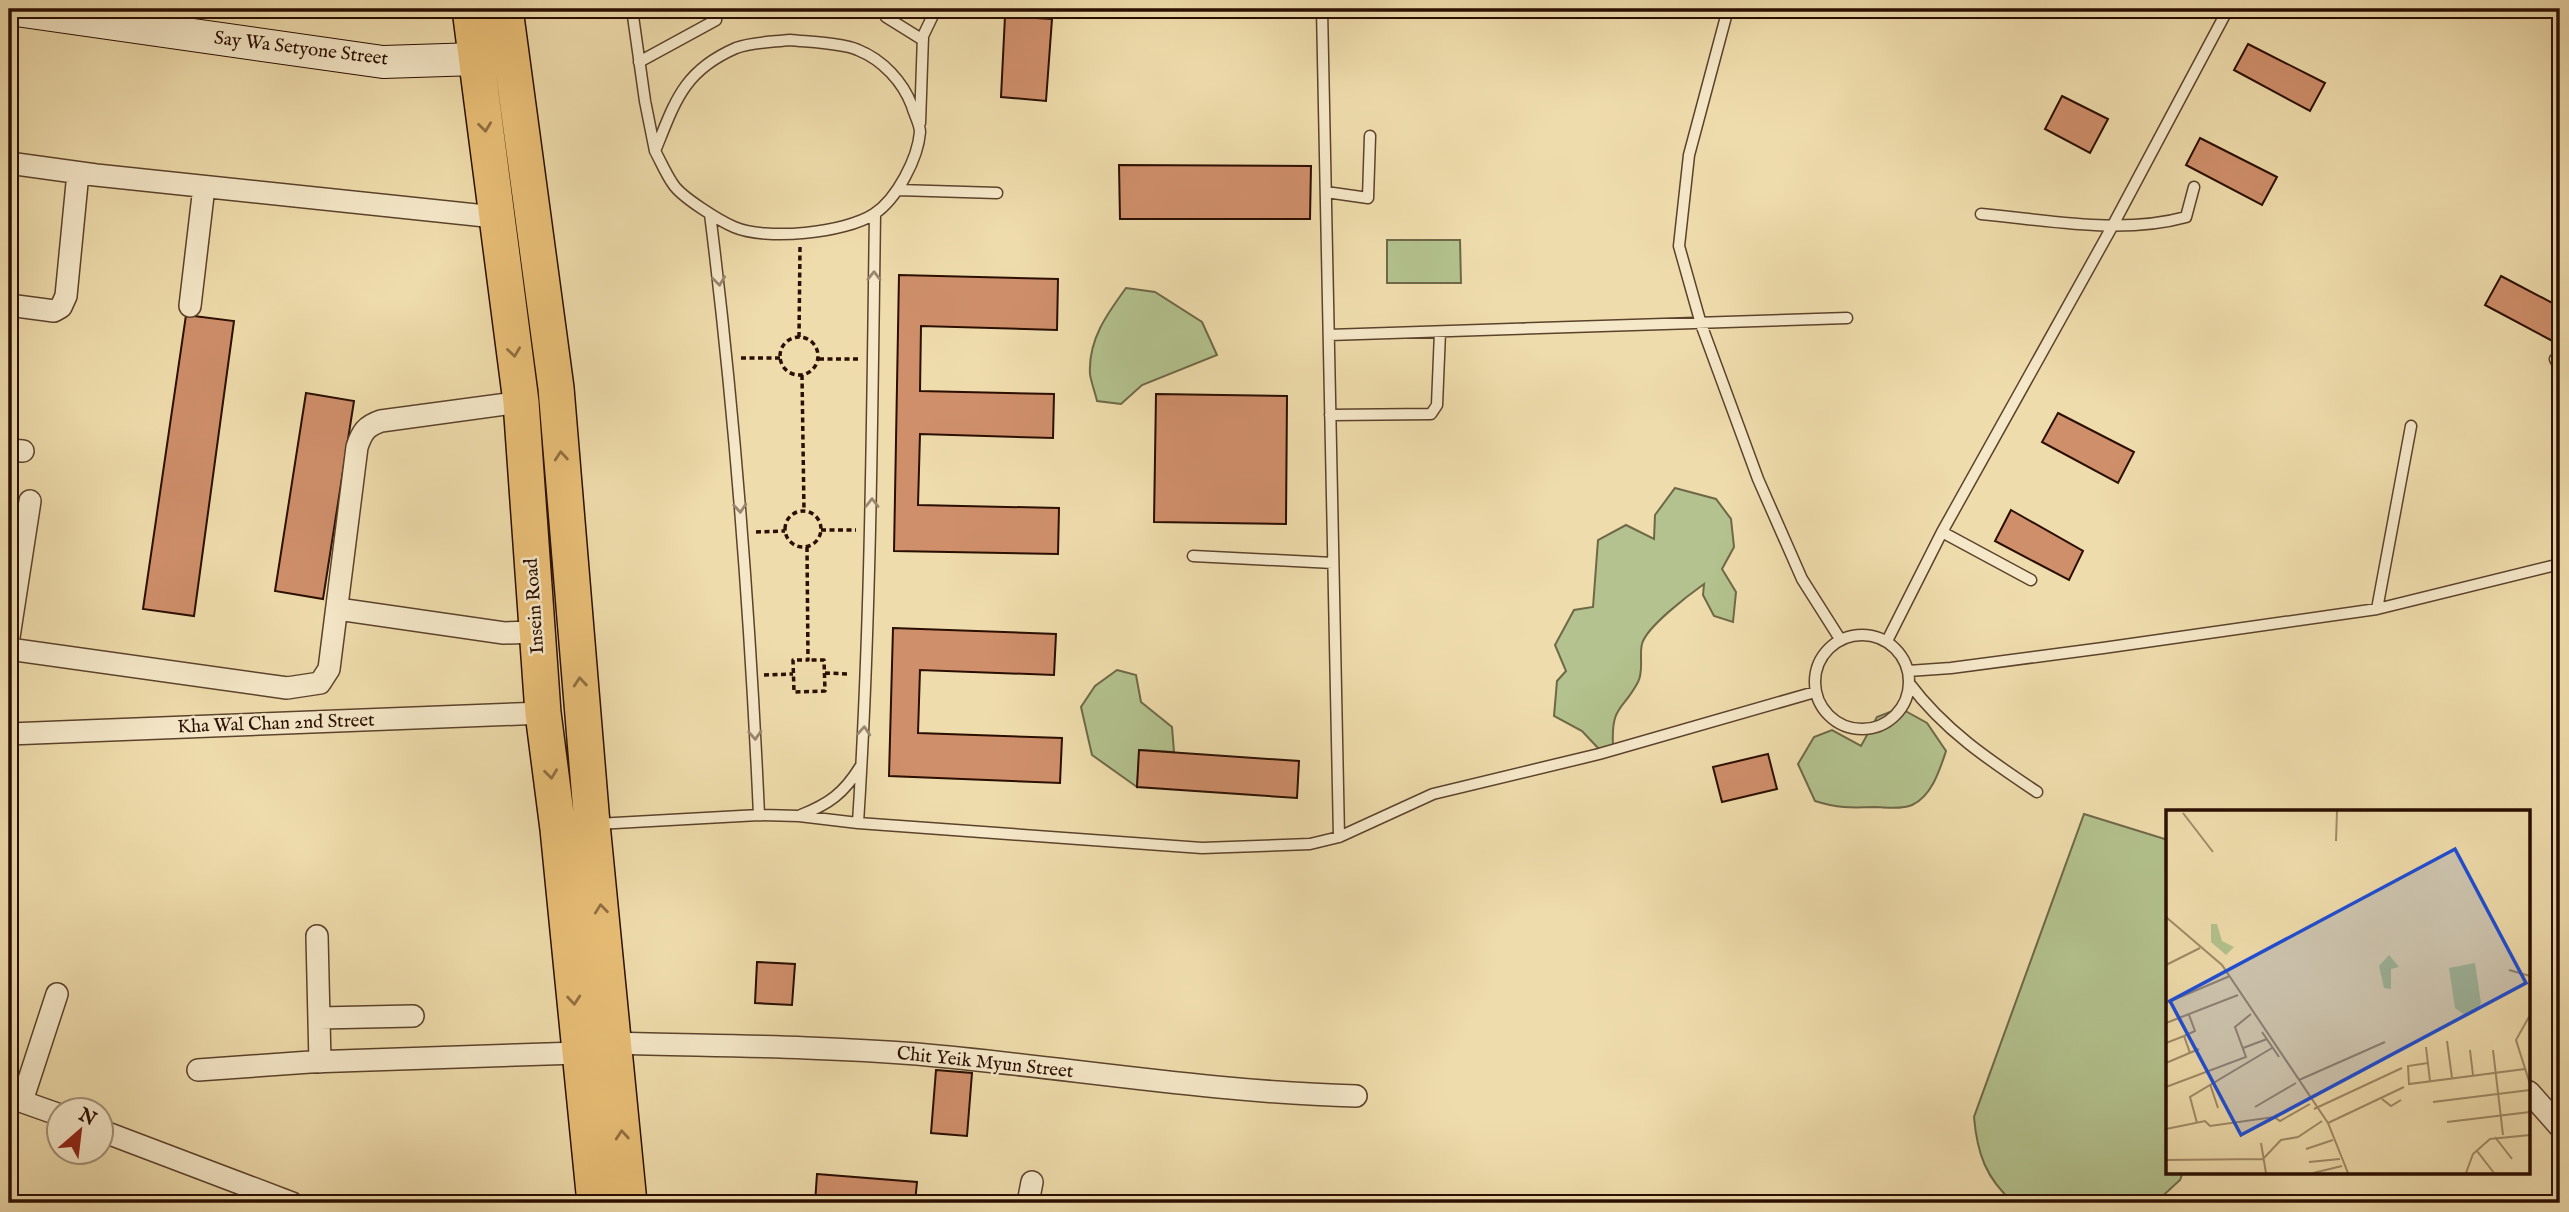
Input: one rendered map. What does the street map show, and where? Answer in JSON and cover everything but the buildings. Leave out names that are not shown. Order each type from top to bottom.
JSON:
[{"type":"main road","name":"Say Wa Setyone Street","points":[[9,9],[383,62],[477,59],[511,53]]},
{"type":"main road","name":"Insein Road","points":[[470,9],[520,402],[543,713],[575,826],[614,1043],[629,1203]]},
{"type":"main road","name":"Insein Road","points":[[505,9],[556,388],[575,826],[578,1052],[595,1203]]},
{"type":"street","points":[[9,163],[204,187],[495,217]]},
{"type":"street","points":[[9,305],[54,312],[61,307],[66,296],[78,173]]},
{"type":"street","points":[[190,306],[204,187]]},
{"type":"street","points":[[9,649],[286,688],[320,683],[329,669],[362,432],[369,425],[381,421],[520,402]]},
{"type":"street","points":[[9,637],[30,501]]},
{"type":"street","points":[[338,609],[504,633],[537,632]]},
{"type":"street","name":"Kha Wal Chan 2nd Street","points":[[9,734],[543,713]]},
{"type":"street","points":[[317,936],[320,1062]]},
{"type":"street","points":[[46,1110],[15,1099],[57,995]]},
{"type":"street","points":[[319,1018],[413,1016]]},
{"type":"street","name":"Chit Yeik Myun Street","points":[[614,1043],[917,1054],[1192,1086],[1281,1094],[1356,1096]]},
{"type":"street","points":[[198,1070],[320,1062],[578,1052]]},
{"type":"street","points":[[2530,1092],[2560,1127]]},
{"type":"street","points":[[116,1136],[292,1203]]},
{"type":"street","points":[[1028,1203],[1032,1182]]},
{"type":"lane","points":[[632,9],[645,101],[656,151],[674,186],[710,214],[736,228],[767,234],[800,234],[843,226],[875,214],[898,190],[914,160],[920,129],[923,40],[936,9]]},
{"type":"lane","points":[[1322,9],[1339,837]]},
{"type":"lane","points":[[1728,9],[1689,155],[1679,246],[1700,324],[1758,479],[1802,579],[1840,639]]},
{"type":"lane","points":[[1887,641],[1942,532],[2113,225],[2228,9]]},
{"type":"lane","points":[[886,17],[923,40]]},
{"type":"lane","points":[[639,62],[716,20]]},
{"type":"lane","points":[[656,151],[675,101],[695,73],[737,48],[790,40],[857,49],[885,66],[906,92],[920,129]]},
{"type":"lane","points":[[1326,192],[1368,198],[1370,136]]},
{"type":"lane","points":[[1981,214],[2113,225],[2161,224],[2186,217],[2194,187]]},
{"type":"lane","points":[[898,190],[997,193]]},
{"type":"lane","points":[[710,214],[728,359],[753,675],[759,815]]},
{"type":"lane","points":[[858,823],[872,531],[875,214]]},
{"type":"lane","points":[[1329,335],[1847,318]]},
{"type":"lane","points":[[1330,415],[1430,414],[1437,405],[1440,331]]},
{"type":"lane","points":[[2377,608],[2411,426]]},
{"type":"lane","points":[[1942,532],[2031,580]]},
{"type":"lane","points":[[1193,556],[1333,563]]},
{"type":"lane","points":[[1908,671],[2104,648],[2377,608],[2560,564]]},
{"type":"lane","points":[[1864,634],[1887,641],[1904,659],[1908,671],[1908,696],[1894,717],[1872,728],[1860,729],[1836,722],[1827,714],[1815,692],[1814,680],[1821,656],[1840,639],[1864,634]]},
{"type":"lane","points":[[1909,683],[1927,707],[1975,750],[2037,792]]},
{"type":"lane","points":[[575,826],[759,815],[1202,848],[1310,844],[1339,837],[1433,794],[1599,754],[1815,692]]},
{"type":"lane","points":[[799,816],[825,806],[848,786],[862,764]]},
{"type":"path","points":[[799,338],[800,234]]},
{"type":"path","points":[[799,338],[811,342],[818,352],[813,370],[802,375],[795,375],[785,369],[781,358],[781,352],[788,342],[799,338]]},
{"type":"path","points":[[728,359],[781,358]]},
{"type":"path","points":[[818,359],[873,360]]},
{"type":"path","points":[[802,375],[804,511]]},
{"type":"path","points":[[804,511],[818,519],[821,530],[817,540],[807,547],[795,545],[785,531],[792,515],[804,511]]},
{"type":"path","points":[[821,530],[872,531]]},
{"type":"path","points":[[742,532],[785,531]]},
{"type":"path","points":[[807,547],[808,660]]},
{"type":"path","points":[[793,660],[824,660],[825,673],[825,691],[794,692],[793,660]]},
{"type":"path","points":[[825,673],[867,675]]},
{"type":"path","points":[[753,675],[793,674]]},
{"type":"green space","points":[[1387,240],[1460,240],[1461,283],[1387,283]]},
{"type":"green space","points":[[1126,288],[1155,292],[1202,322],[1217,355],[1142,385],[1121,404],[1097,401],[1090,374],[1092,350],[1106,318]]},
{"type":"green space","points":[[1675,488],[1716,499],[1731,519],[1734,547],[1722,569],[1736,592],[1733,622],[1714,616],[1703,595],[1704,584],[1660,620],[1642,644],[1640,678],[1616,715],[1613,745],[1599,749],[1582,731],[1554,716],[1557,681],[1566,671],[1555,645],[1574,610],[1593,607],[1598,540],[1626,525],[1654,539],[1655,515]]},
{"type":"green space","points":[[1117,670],[1136,675],[1141,702],[1172,727],[1174,752],[1140,750],[1137,787],[1092,755],[1081,707],[1095,686]]},
{"type":"green space","points":[[1900,708],[1927,723],[1946,751],[1925,795],[1908,807],[1898,808],[1844,807],[1815,801],[1798,764],[1814,737],[1832,730],[1861,746],[1877,717]]},
{"type":"green space","points":[[2084,814],[2166,839],[2166,1174],[2182,1174],[2180,1180],[2155,1203],[2014,1203],[1990,1175],[1981,1154],[1974,1117]]}]
